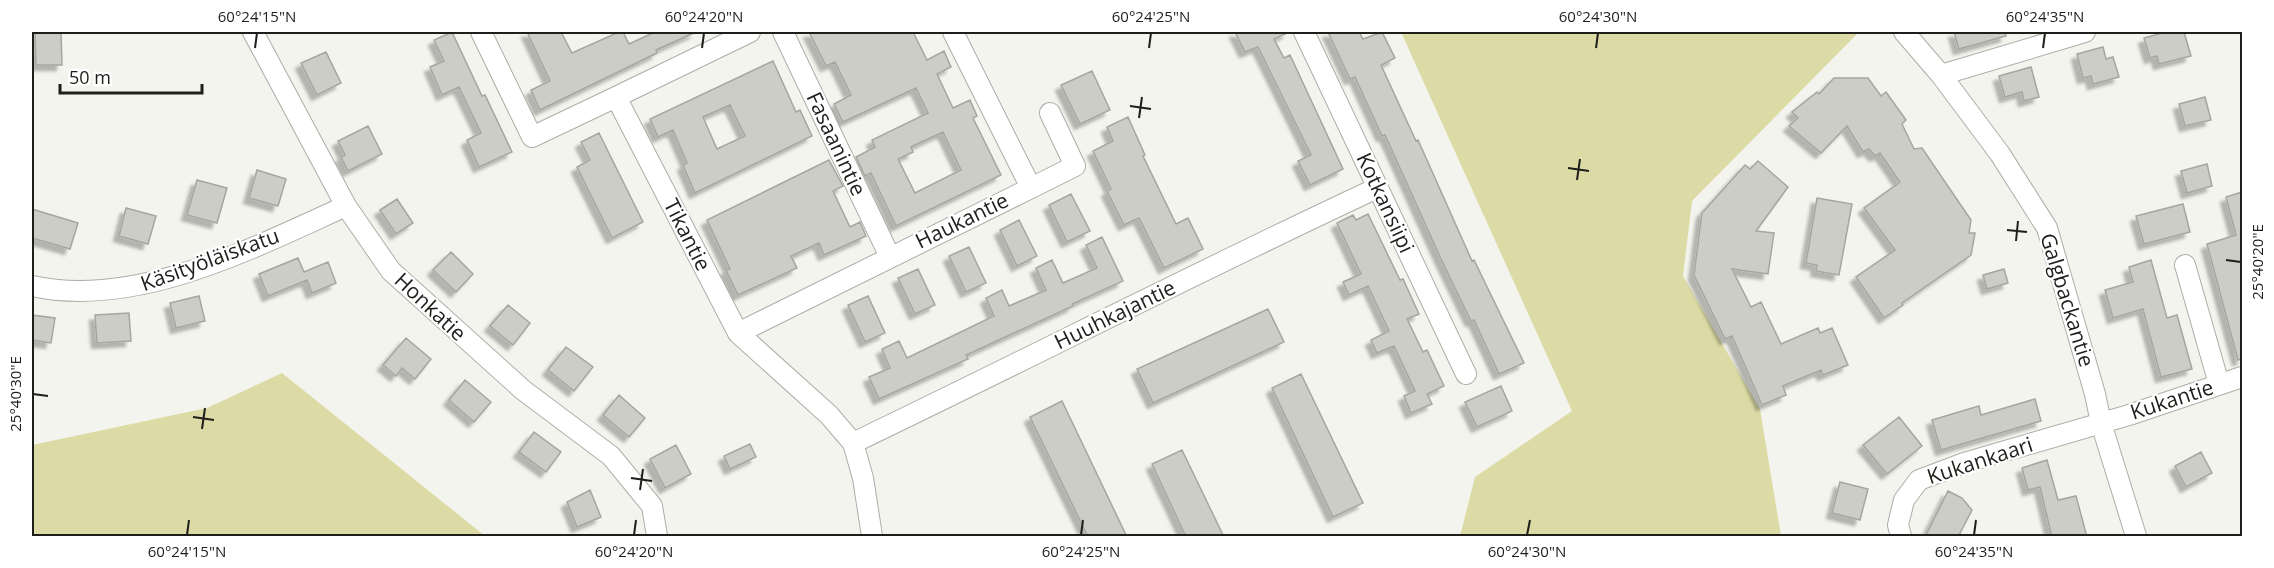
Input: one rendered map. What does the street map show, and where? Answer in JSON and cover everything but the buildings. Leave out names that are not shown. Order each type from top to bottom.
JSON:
[{"type":"street","name":"Honkatie","points":[[253,32],[346,206],[391,271],[523,390],[611,456],[652,506],[657,537]]},
{"type":"street","points":[[481,32],[532,136],[750,32]]},
{"type":"street","name":"Fasaanintie","points":[[783,32],[890,257]]},
{"type":"street","name":"Haukantie","points":[[738,333],[1031,188],[953,32]]},
{"type":"street","name":"Kotkansiipi","points":[[1304,32],[1466,374]]},
{"type":"street","name":"Galgbackantie","points":[[1904,32],[1941,75],[2000,154],[2047,228],[2095,394],[2101,423],[2136,537]]},
{"type":"street","points":[[1941,75],[2085,32]]},
{"type":"street","name":"Tikantie","points":[[616,96],[730,322],[738,333],[829,415],[853,443],[863,478],[872,537]]},
{"type":"street","points":[[1031,188],[1075,166],[1050,112]]},
{"type":"street","name":"Huuhkajantie","points":[[853,443],[1252,246],[1377,188]]},
{"type":"street","name":"Käsityöläiskatu","points":[[32,286],[83,291],[130,288],[170,278],[217,262],[346,206]]},
{"type":"street","points":[[2185,265],[2219,384]]},
{"type":"street","name":"Kukantie","points":[[2101,423],[2242,377]]},
{"type":"street","name":"Kukankaari","points":[[1901,537],[1898,525],[1904,500],[1919,480],[1964,463],[2101,423]]},
{"type":"green space","points":[[1401,32],[1859,32],[1692,201],[1683,276],[1760,409],[1781,536],[1460,536],[1475,477],[1572,411]]},
{"type":"green space","points":[[282,373],[485,536],[32,536],[32,445],[207,408]]}]
